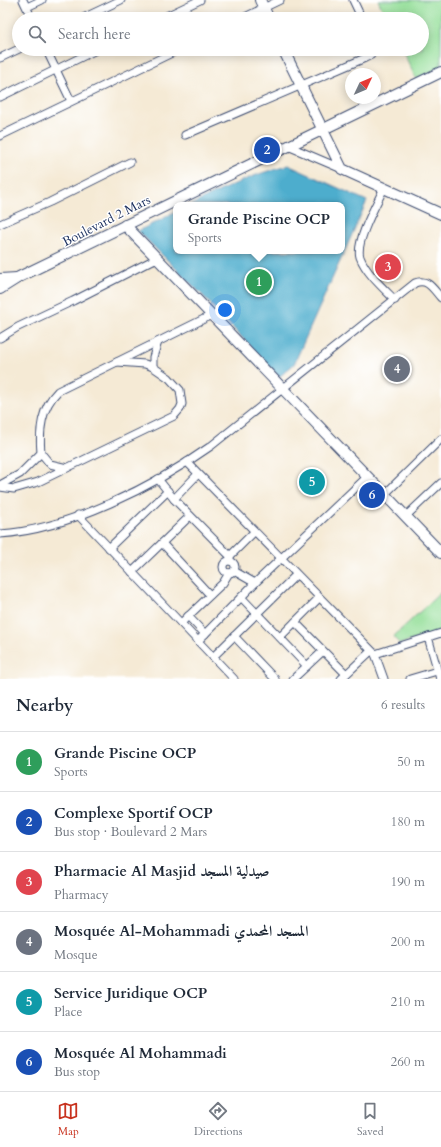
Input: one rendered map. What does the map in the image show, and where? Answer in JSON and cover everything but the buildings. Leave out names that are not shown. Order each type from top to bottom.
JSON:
[{"type":"street","points":[[23,0],[28,12]]},
{"type":"street","points":[[26,7],[42,0]]},
{"type":"street","points":[[96,12],[121,0]]},
{"type":"street","points":[[175,12],[200,0]]},
{"type":"street","points":[[251,12],[262,4],[280,0]]},
{"type":"street","points":[[352,0],[358,12]]},
{"type":"street","points":[[0,58],[12,52]]},
{"type":"street","points":[[50,56],[71,101]]},
{"type":"street","points":[[0,96],[83,56]]},
{"type":"street","points":[[0,136],[165,56]]},
{"type":"street","points":[[287,56],[342,169]]},
{"type":"street","points":[[185,135],[369,56]]},
{"type":"street","name":"Boulevard 2 Mars","points":[[19,277],[441,72]]},
{"type":"street","points":[[288,146],[441,214]]},
{"type":"street","points":[[0,224],[50,202],[130,162]]},
{"type":"street","points":[[384,188],[362,238],[359,252],[365,266],[395,300]]},
{"type":"street","points":[[125,225],[441,553]]},
{"type":"street","points":[[0,338],[18,327],[80,298],[157,258]]},
{"type":"street","points":[[0,279],[19,277]]},
{"type":"street","points":[[0,289],[19,277]]},
{"type":"street","points":[[0,534],[43,528],[78,515],[158,479],[187,462],[282,389],[415,283],[420,281],[427,282],[441,298]]},
{"type":"street","points":[[67,468],[56,467],[50,464],[41,453],[40,433],[44,412],[50,399],[63,387],[212,315]]},
{"type":"street","points":[[153,367],[153,357],[158,342]]},
{"type":"street","points":[[0,486],[8,490],[26,486],[128,439],[178,412],[182,404],[180,390],[169,378],[153,367],[145,364],[117,362]]},
{"type":"street","points":[[384,494],[441,439]]},
{"type":"street","points":[[0,486],[20,474],[41,453]]},
{"type":"street","points":[[187,462],[280,559],[373,652],[384,679]]},
{"type":"street","points":[[174,499],[198,474]]},
{"type":"street","points":[[198,641],[255,583],[367,477]]},
{"type":"street","points":[[158,479],[174,499],[230,559]]},
{"type":"street","points":[[405,516],[440,486]]},
{"type":"street","points":[[109,548],[168,491]]},
{"type":"street","points":[[78,515],[234,679]]},
{"type":"street","points":[[132,572],[190,516]]},
{"type":"street","points":[[254,532],[223,566],[225,572],[231,572],[255,583]]},
{"type":"street","points":[[162,543],[210,595]]},
{"type":"street","points":[[181,623],[223,583],[231,572]]},
{"type":"street","points":[[213,657],[296,575]]},
{"type":"street","points":[[241,597],[258,613],[307,666]]},
{"type":"street","points":[[280,637],[319,598]]},
{"type":"street","points":[[188,616],[204,634]]},
{"type":"street","points":[[295,622],[344,676],[373,652],[441,633]]},
{"type":"street","points":[[234,636],[274,679]]},
{"type":"street","points":[[428,637],[440,679]]},
{"type":"street","points":[[293,679],[322,652]]},
{"type":"street","points":[[410,679],[437,671]]},
{"type":"green space","points":[[378,0],[441,0],[441,67],[416,79],[405,56],[429,56],[429,12],[384,12]]},
{"type":"green space","points":[[441,592],[441,631],[400,644],[393,637]]},
{"type":"water","points":[[288,165],[367,201],[345,250],[345,202],[197,202],[250,177]]},
{"type":"water","points":[[173,214],[173,254],[343,254],[294,364],[279,377],[202,295],[138,231]]},
{"type":"place","name":"Complexe Sportif OCP","points":[[267,150]]},
{"type":"place","name":"Pharmacie Al Masjid صيدلية المسجد","points":[[388,267]]},
{"type":"place","name":"Grande Piscine OCP","points":[[259,282]]},
{"type":"place","name":"Mosquée Al-Mohammadi المسجد المحمدي","points":[[397,369]]},
{"type":"place","name":"Service Juridique OCP","points":[[312,482]]},
{"type":"place","name":"Mosquée Al Mohammadi","points":[[372,495]]}]
